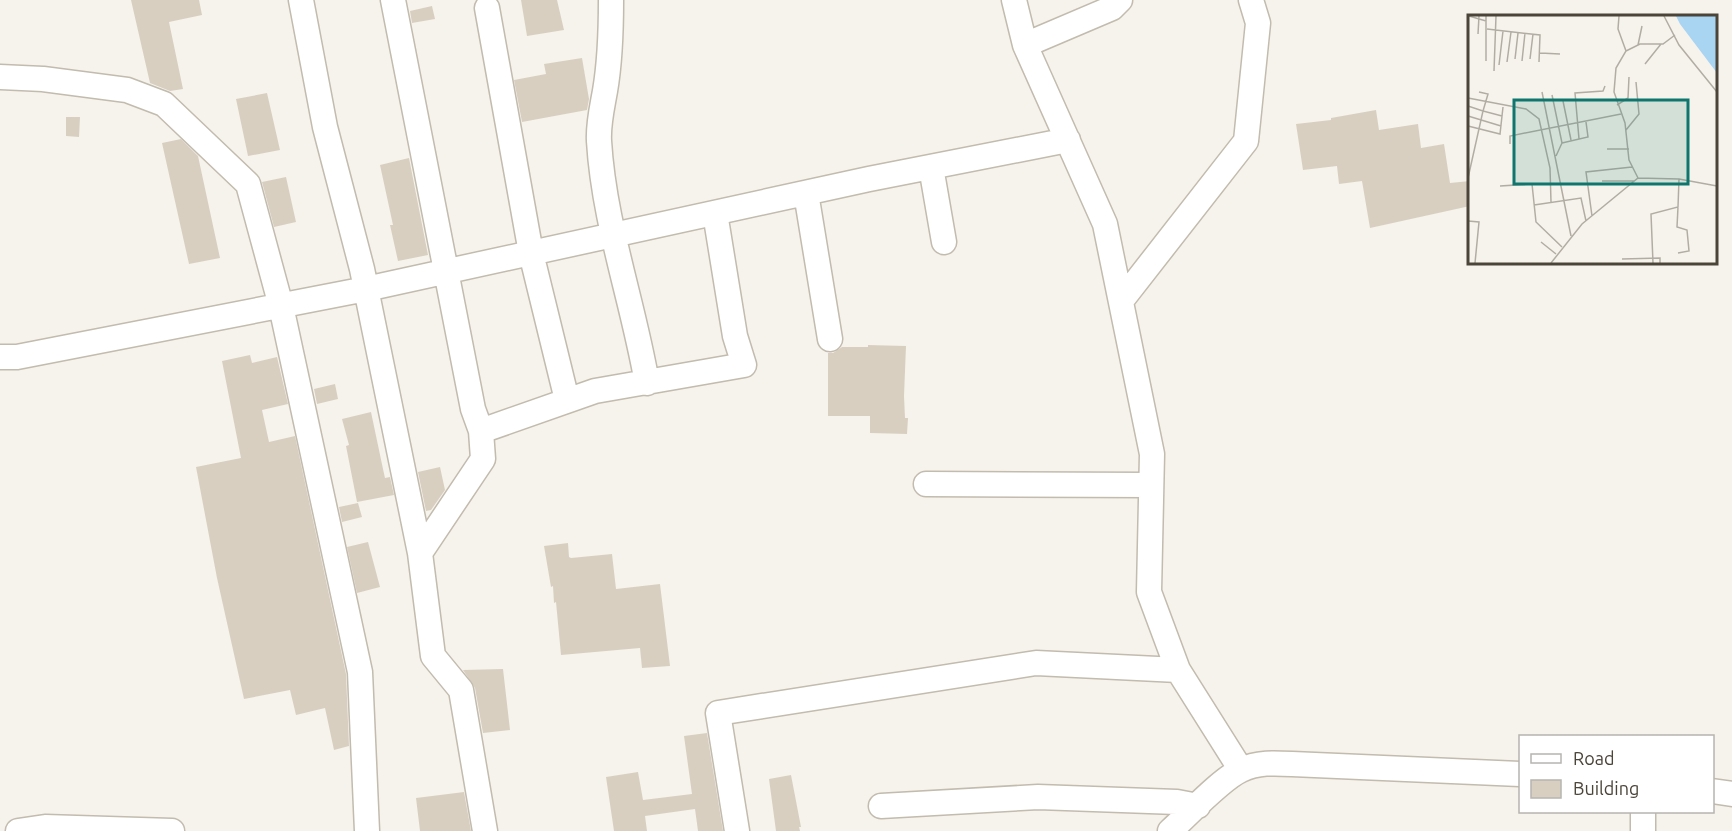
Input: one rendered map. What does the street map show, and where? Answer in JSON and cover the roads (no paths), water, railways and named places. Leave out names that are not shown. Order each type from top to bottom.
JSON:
[{"type":"street","points":[[301,0],[325,127],[366,289],[420,553],[433,656],[461,690],[485,831]]},
{"type":"street","points":[[393,0],[473,409],[482,431],[483,459],[420,553]]},
{"type":"street","points":[[611,0],[609,50],[599,138],[602,171],[612,235],[647,383]]},
{"type":"street","points":[[1014,0],[1025,45],[1105,224],[1152,454],[1149,592],[1179,670],[1241,770]]},
{"type":"street","points":[[1025,45],[1112,8],[1120,0]]},
{"type":"street","points":[[1121,302],[1246,141],[1258,23],[1251,0]]},
{"type":"street","points":[[487,8],[531,254],[567,400]]},
{"type":"street","points":[[0,77],[43,79],[127,90],[164,104],[248,183],[281,306],[360,672],[367,831]]},
{"type":"street","points":[[0,357],[17,357],[366,289],[806,193],[1068,140]]},
{"type":"street","points":[[931,167],[944,242]]},
{"type":"street","points":[[806,193],[831,339]]},
{"type":"street","points":[[482,431],[595,391],[744,364],[735,336],[715,213]]},
{"type":"street","points":[[926,484],[1151,485]]},
{"type":"street","points":[[737,831],[718,713],[1036,663],[1179,670]]},
{"type":"street","points":[[1170,831],[1241,770],[1256,765],[1282,764],[1519,774]]},
{"type":"street","points":[[1714,791],[1732,794]]},
{"type":"street","points":[[881,806],[1038,797],[1177,802],[1197,806]]},
{"type":"street","points":[[1642,831],[1643,813]]},
{"type":"street","points":[[18,831],[45,827],[172,831]]}]
